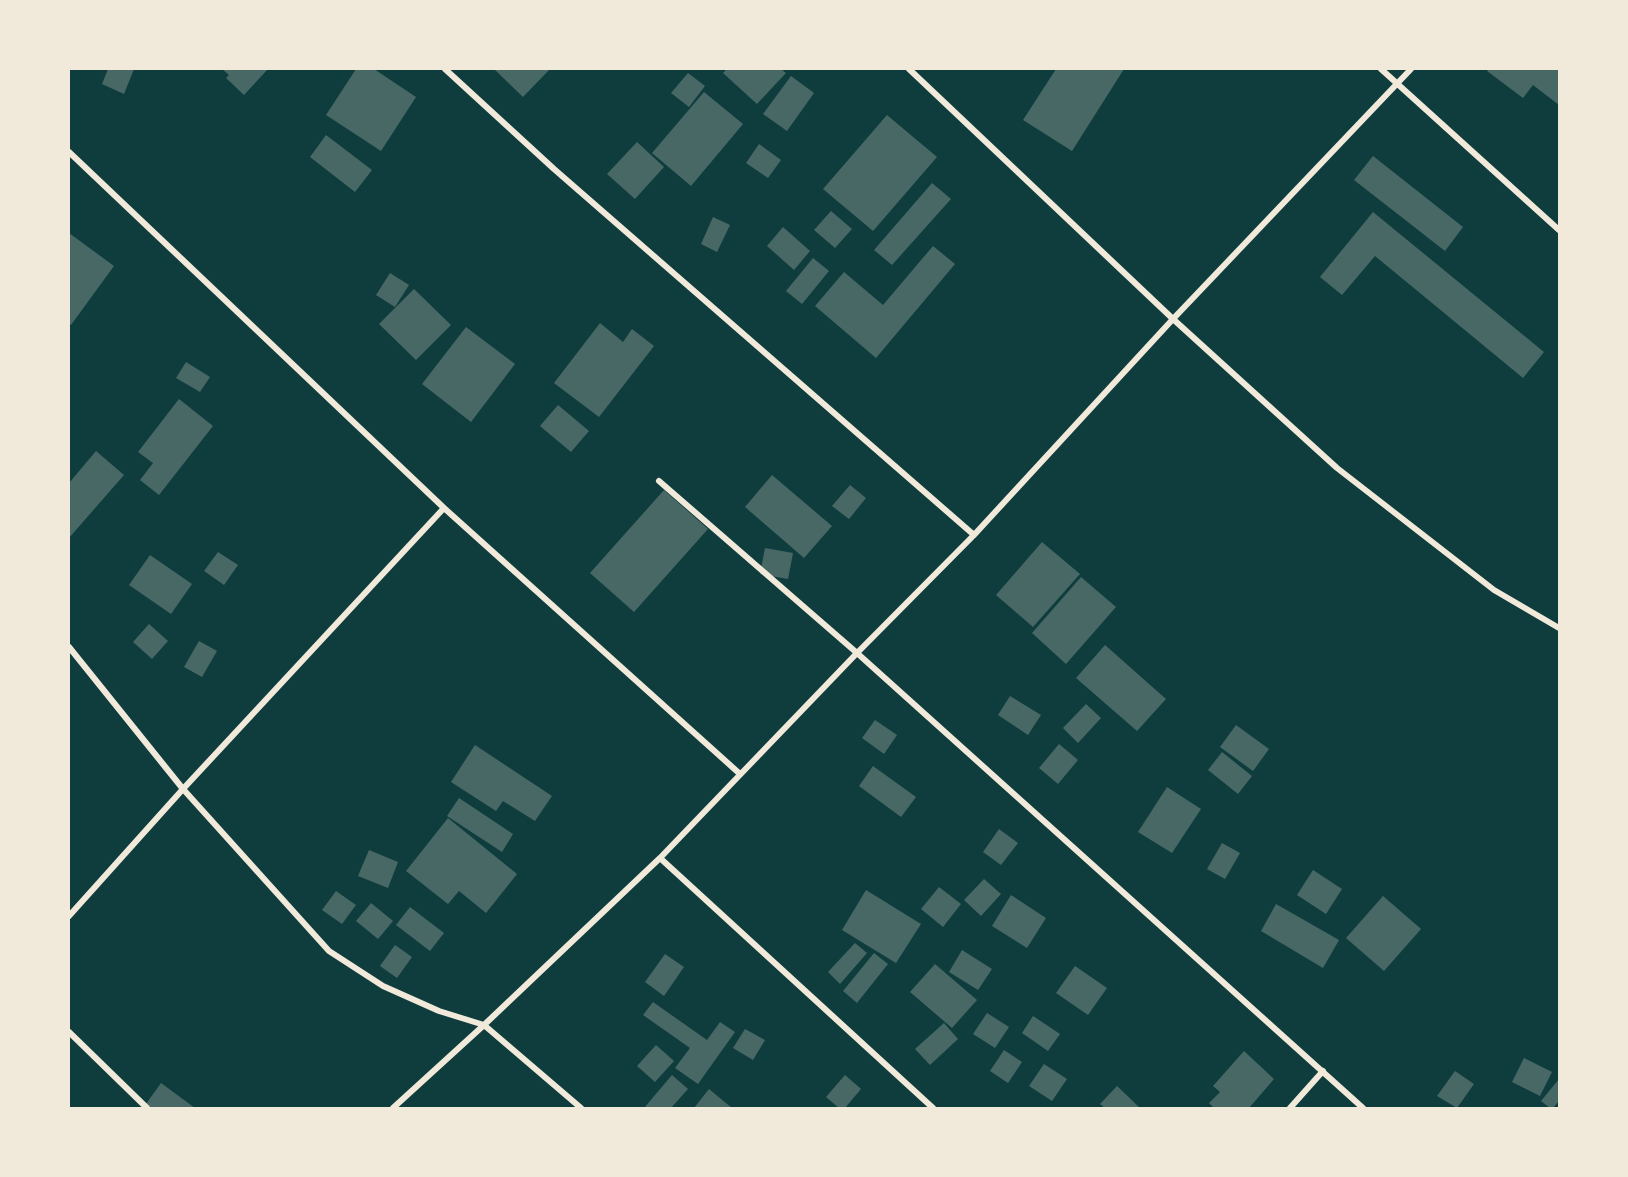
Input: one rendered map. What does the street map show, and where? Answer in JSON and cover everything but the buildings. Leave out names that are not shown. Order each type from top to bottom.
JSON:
[{"type":"street","points":[[445,69],[554,168],[974,535]]},
{"type":"street","points":[[909,69],[1173,319],[1336,468],[1494,590],[1559,628]]},
{"type":"street","points":[[1381,69],[1559,230]]},
{"type":"street","points":[[393,1108],[660,858],[974,535],[1173,319],[1411,69]]},
{"type":"street","points":[[69,164],[72,155],[444,508],[740,774]]},
{"type":"street","points":[[659,481],[857,653],[1363,1108]]},
{"type":"street","points":[[69,916],[183,789],[444,508]]},
{"type":"street","points":[[69,647],[183,789],[329,951],[383,986],[439,1011],[484,1024],[581,1108]]},
{"type":"street","points":[[660,858],[933,1108]]},
{"type":"street","points":[[69,1032],[147,1108]]},
{"type":"street","points":[[1290,1108],[1323,1071]]}]
